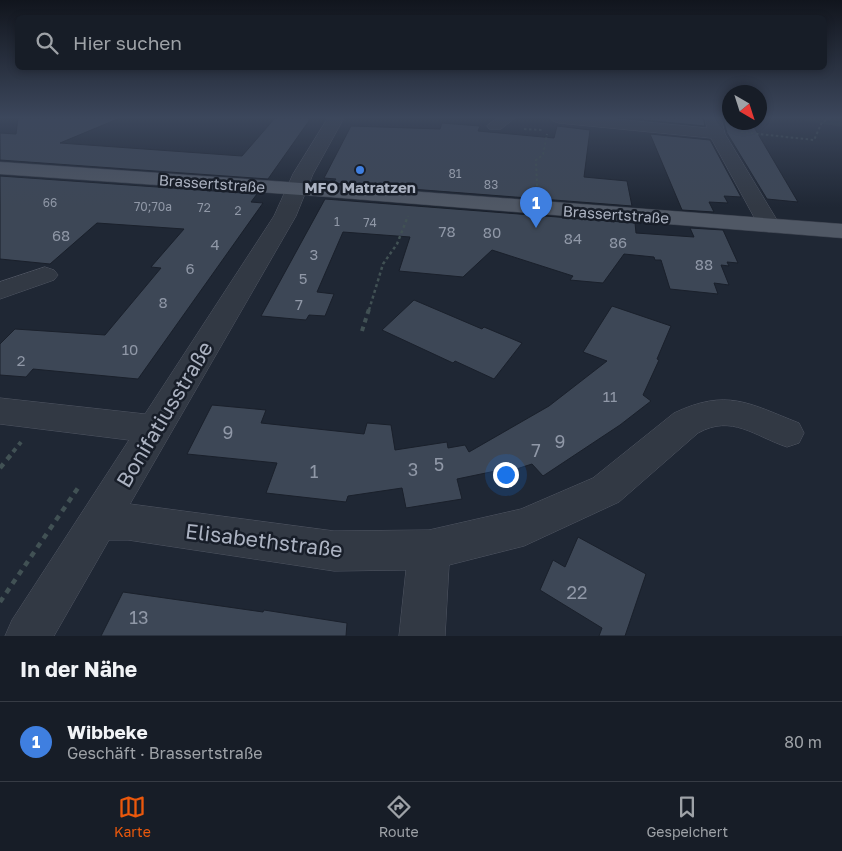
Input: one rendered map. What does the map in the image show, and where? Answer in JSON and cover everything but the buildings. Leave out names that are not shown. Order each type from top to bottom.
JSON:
[{"type":"main road","name":"Brassertstraße","points":[[0,168],[842,231]]},
{"type":"street","name":"Bonifatiusstraße","points":[[28,636],[285,216],[303,174],[319,148]]},
{"type":"street","points":[[726,148],[769,225]]},
{"type":"street","points":[[0,291],[45,275]]},
{"type":"street","points":[[0,411],[155,429]]},
{"type":"street","name":"Elisabethstraße","points":[[100,521],[128,522],[334,551],[429,550],[524,527],[606,490],[686,422],[711,411],[731,411],[787,433]]},
{"type":"street","points":[[422,636],[429,550]]},
{"type":"path","points":[[536,208],[536,160],[543,155],[544,148]]},
{"type":"path","points":[[362,331],[383,264],[397,244],[415,198]]},
{"type":"place","name":"MFO Matratzen","points":[[360,170]]},
{"type":"place","name":"Wibbeke","points":[[536,228]]}]
